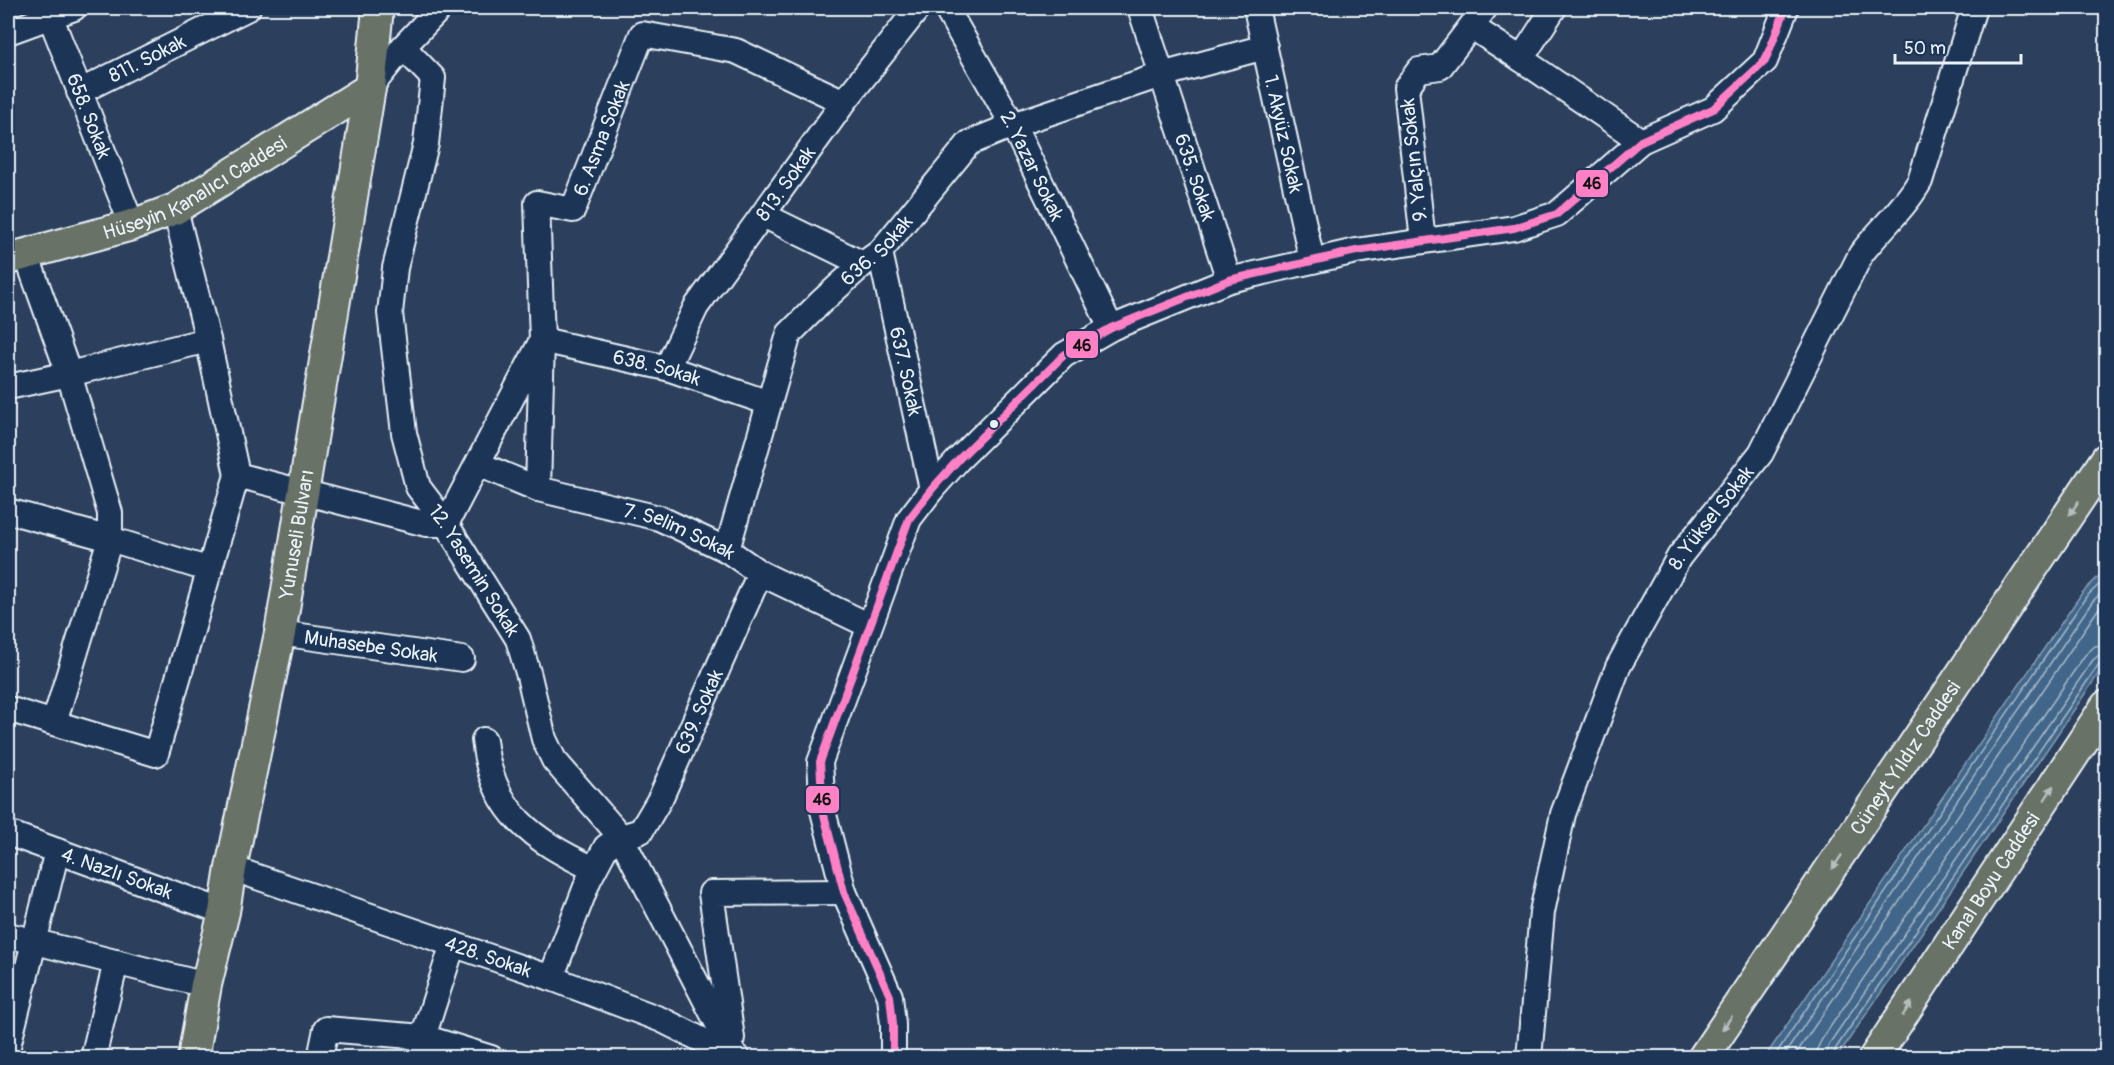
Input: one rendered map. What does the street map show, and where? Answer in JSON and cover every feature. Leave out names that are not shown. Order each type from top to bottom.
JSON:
[{"type":"main road","name":"Yunuseli Bulvarı","points":[[193,1058],[206,985],[224,912],[280,633],[370,88],[378,8]]},
{"type":"main road","name":"Hüseyin Kanalıcı Caddesi","points":[[14,252],[132,225],[175,208],[370,88]]},
{"type":"main road","name":"Cüneyt Yıldız Caddesi","points":[[1703,1058],[2106,459]]},
{"type":"main road","name":"Kanal Boyu Caddesi","points":[[1874,1058],[2106,706]]},
{"type":"street","points":[[8,32],[49,12],[74,8]]},
{"type":"street","name":"811. Sokak","points":[[79,92],[248,8]]},
{"type":"street","points":[[370,88],[403,47],[440,8]]},
{"type":"street","name":"813. Sokak","points":[[667,368],[696,307],[844,102],[918,8]]},
{"type":"street","name":"2. Yazar Sokak","points":[[946,8],[1013,125],[1111,328]]},
{"type":"street","name":"635. Sokak","points":[[1140,8],[1229,280]]},
{"type":"street","name":"1. Akyüz Sokak","points":[[1256,8],[1312,261]]},
{"type":"street","points":[[1521,59],[1554,8]]},
{"type":"street","points":[[893,1058],[890,996],[844,892],[823,811],[820,762],[868,625],[909,519],[932,489],[1064,355],[1111,328],[1229,280],[1356,250],[1514,228],[1557,214],[1641,141],[1713,109],[1765,61],[1786,8]]},
{"type":"street","name":"8. Yüksel Sokak","points":[[1529,1058],[1542,912],[1563,814],[1618,667],[1679,557],[1761,453],[1861,254],[1910,199],[1920,181],[1974,8]]},
{"type":"street","name":"658. Sokak","points":[[49,12],[132,225]]},
{"type":"street","points":[[1478,17],[1521,59],[1641,141]]},
{"type":"street","name":"9. Yalçın Sokak","points":[[1423,241],[1406,88],[1419,70],[1440,67],[1478,17]]},
{"type":"street","name":"6. Asma Sokak","points":[[538,489],[542,340],[537,203],[573,210],[642,34],[736,51],[844,102]]},
{"type":"street","name":"12. Yasemin Sokak","points":[[403,47],[433,78],[426,144],[395,268],[390,313],[404,433],[418,487],[446,524],[518,639],[530,676],[544,739],[554,760],[621,837],[736,1057]]},
{"type":"street","points":[[1161,75],[1265,47]]},
{"type":"street","name":"636. Sokak","points":[[727,550],[789,334],[821,302],[872,258],[969,143],[1013,125],[1161,75]]},
{"type":"street","points":[[8,709],[156,753],[237,475],[208,340],[175,208]]},
{"type":"street","points":[[763,215],[872,258]]},
{"type":"street","points":[[14,252],[69,374],[110,513],[110,539],[54,723]]},
{"type":"street","name":"637. Sokak","points":[[872,258],[932,489]]},
{"type":"street","points":[[8,387],[208,340]]},
{"type":"street","points":[[237,475],[426,524],[446,524],[542,340]]},
{"type":"street","name":"638. Sokak","points":[[542,340],[667,368],[769,403]]},
{"type":"street","name":"7. Selim Sokak","points":[[478,464],[538,489],[659,518],[727,550],[760,573],[868,625]]},
{"type":"street","points":[[8,511],[210,570]]},
{"type":"street","name":"639. Sokak","points":[[551,978],[594,869],[606,847],[621,837],[641,831],[661,797],[760,573]]},
{"type":"street","name":"Muhasebe Sokak","points":[[280,633],[462,659]]},
{"type":"street","points":[[484,740],[493,779],[510,812],[530,831],[572,859],[594,869]]},
{"type":"street","name":"4. Nazlı Sokak","points":[[8,833],[224,912]]},
{"type":"street","points":[[8,1046],[57,851]]},
{"type":"street","name":"428. Sokak","points":[[231,868],[551,978],[662,1020],[736,1057]]},
{"type":"street","points":[[736,1057],[711,893],[844,892]]},
{"type":"street","points":[[8,935],[206,985]]},
{"type":"street","points":[[422,1047],[453,944]]},
{"type":"street","points":[[93,1058],[116,962]]},
{"type":"street","points":[[320,1058],[326,1029],[491,1058]]},
{"type":"water","points":[[2106,569],[2106,663],[1837,1057],[1765,1057],[2082,593]]},
{"type":"transit line","name":"46","points":[[893,1058],[890,996],[844,892],[823,811],[820,762],[909,519],[932,489],[958,460],[1064,355],[1111,328],[1229,280],[1356,251],[1514,228],[1557,214],[1641,141],[1713,109],[1765,61],[1786,8]]}]
